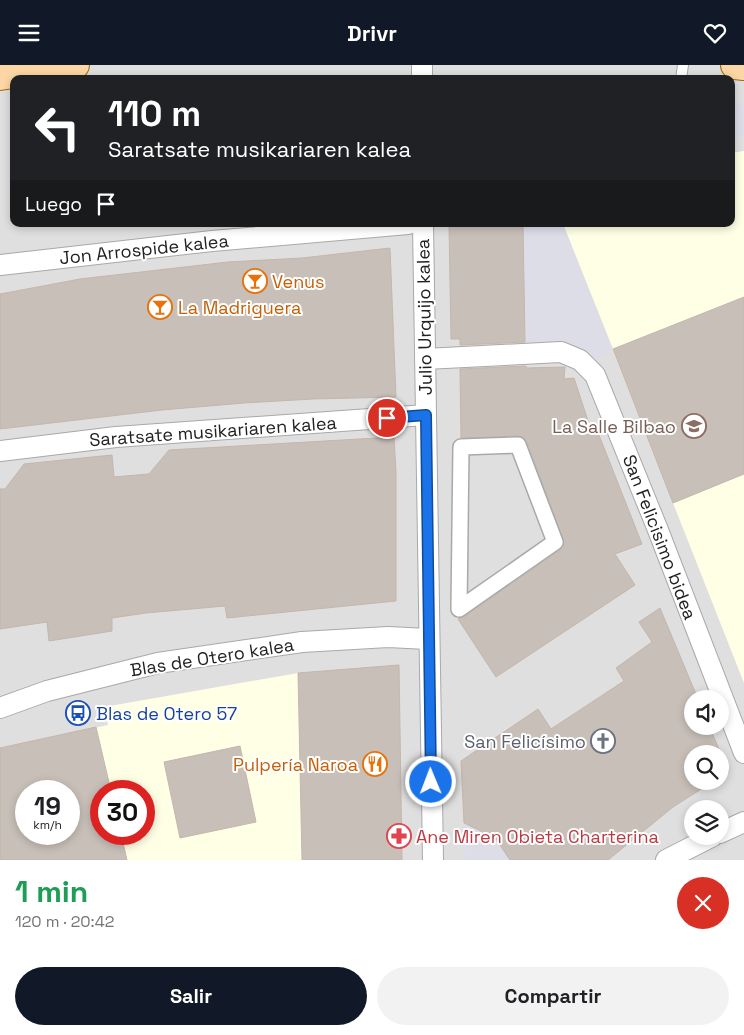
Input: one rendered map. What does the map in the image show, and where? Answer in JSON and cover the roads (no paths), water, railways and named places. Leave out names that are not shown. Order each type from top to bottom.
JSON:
[{"type":"main road","points":[[0,76],[74,65]]},
{"type":"main road","points":[[735,65],[744,66]]},
{"type":"street","name":"Jon Arrospide kalea","points":[[0,265],[212,241],[373,227]]},
{"type":"street","name":"Julio Urquijo kalea","points":[[423,227],[428,639],[433,860]]},
{"type":"street","name":"San Felicisimo bidea","points":[[425,359],[561,353],[580,360],[595,375],[655,521],[744,753]]},
{"type":"street","name":"Saratsate musikariaren kalea","points":[[0,451],[116,437],[426,415]]},
{"type":"street","points":[[518,445],[555,542],[459,609],[461,447],[518,445]]},
{"type":"street","name":"Blas de Otero kalea","points":[[0,708],[48,691],[158,663],[302,642],[388,637],[428,639]]},
{"type":"street","points":[[729,829],[744,822]]},
{"type":"street","points":[[666,860],[695,845]]},
{"type":"place","name":"Venus","points":[[255,281]]},
{"type":"place","name":"La Madriguera","points":[[160,307]]},
{"type":"place","name":"La Salle Bilbao","points":[[694,426]]},
{"type":"place","name":"Blas de Otero 57","points":[[78,713]]},
{"type":"place","name":"San Felicísimo","points":[[603,741]]},
{"type":"place","name":"Pulpería Naroa","points":[[375,764]]},
{"type":"place","name":"Ane Miren Obieta Charterina","points":[[399,836]]}]
